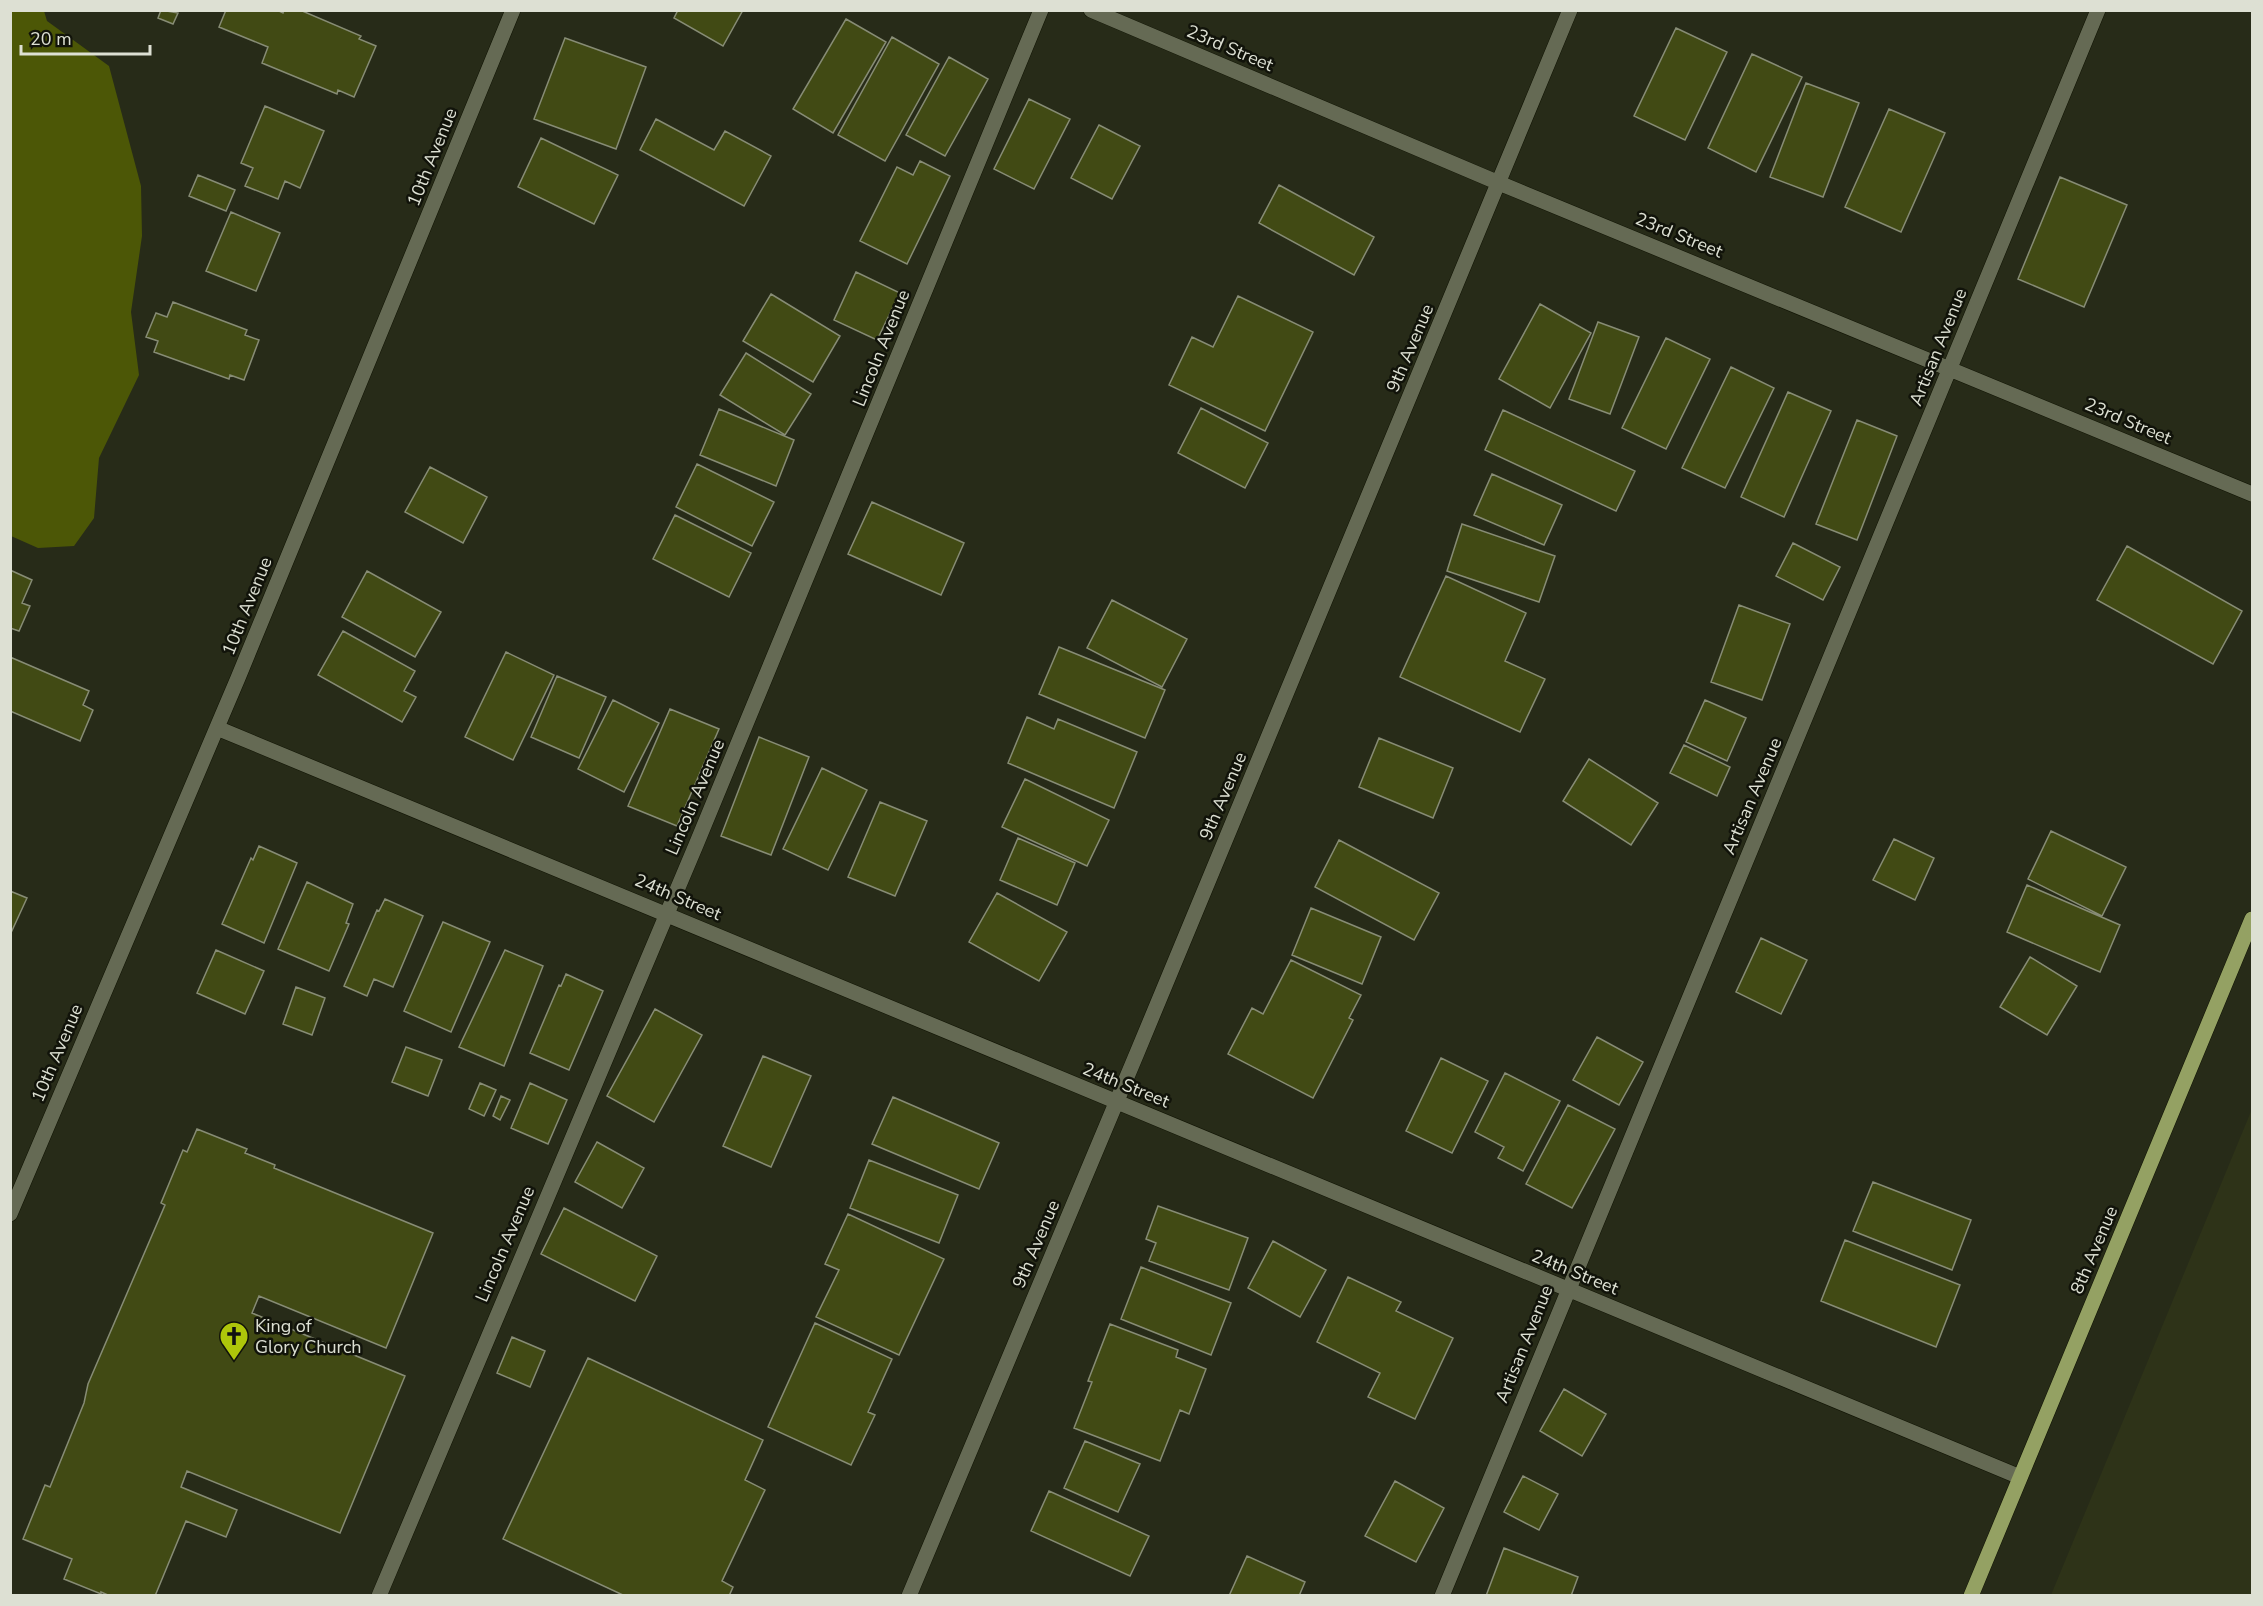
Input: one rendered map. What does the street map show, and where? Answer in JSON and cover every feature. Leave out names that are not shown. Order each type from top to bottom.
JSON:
[{"type":"main road","name":"8th Avenue","points":[[1971,1596],[2253,919]]},
{"type":"street","name":"10th Avenue","points":[[10,1214],[217,728],[513,10]]},
{"type":"street","name":"Lincoln Avenue","points":[[378,1596],[667,914],[1041,10]]},
{"type":"street","name":"23rd Street","points":[[1091,10],[1499,183],[2253,494]]},
{"type":"street","name":"9th Avenue","points":[[909,1596],[1117,1103],[1570,10]]},
{"type":"street","name":"Artisan Avenue","points":[[1442,1596],[2098,10]]},
{"type":"street","name":"24th Street","points":[[217,728],[2020,1477]]},
{"type":"shaded area","points":[[2252,1109],[2252,1595],[2051,1595]]},
{"type":"green space","points":[[11,10],[44,11],[47,21],[109,66],[141,186],[142,236],[131,312],[139,375],[99,458],[94,518],[74,546],[38,548],[11,536]]},
{"type":"building","points":[[161,10],[178,13],[173,24],[158,18]]},
{"type":"building","points":[[226,10],[277,10],[283,13],[284,10],[300,10],[361,36],[359,39],[376,46],[354,97],[338,90],[337,94],[262,63],[268,47],[219,27]]},
{"type":"building","points":[[678,10],[743,10],[723,46],[674,18]]},
{"type":"building","points":[[846,19],[886,42],[833,133],[793,109]]},
{"type":"building","points":[[1676,28],[1727,52],[1685,140],[1634,116]]},
{"type":"building","points":[[892,37],[939,64],[885,161],[838,135]]},
{"type":"building","points":[[565,38],[646,67],[616,149],[534,119]]},
{"type":"building","points":[[1752,54],[1802,77],[1756,172],[1708,148]]},
{"type":"building","points":[[949,57],[988,79],[945,156],[906,135]]},
{"type":"building","points":[[1806,83],[1859,103],[1823,197],[1770,177]]},
{"type":"building","points":[[1029,99],[1070,119],[1034,189],[994,169]]},
{"type":"building","points":[[265,106],[324,131],[300,188],[285,181],[278,199],[245,186],[253,168],[241,163]]},
{"type":"building","points":[[1889,109],[1945,133],[1901,232],[1845,207]]},
{"type":"building","points":[[656,119],[714,150],[725,131],[771,156],[744,206],[640,150]]},
{"type":"building","points":[[1099,125],[1140,146],[1112,199],[1071,178]]},
{"type":"building","points":[[541,138],[618,175],[594,224],[518,187]]},
{"type":"building","points":[[920,161],[950,176],[907,264],[860,241],[897,167],[913,175]]},
{"type":"building","points":[[198,175],[235,190],[226,211],[189,196]]},
{"type":"building","points":[[2060,177],[2127,205],[2084,307],[2018,279]]},
{"type":"building","points":[[1279,185],[1374,237],[1354,275],[1259,223]]},
{"type":"building","points":[[231,212],[280,233],[256,291],[206,271]]},
{"type":"building","points":[[856,272],[900,293],[877,340],[834,320]]},
{"type":"building","points":[[771,294],[840,336],[813,382],[743,341]]},
{"type":"building","points":[[1238,296],[1313,332],[1265,431],[1169,385],[1192,337],[1213,347]]},
{"type":"building","points":[[173,302],[247,330],[245,335],[259,340],[244,380],[230,375],[229,379],[154,352],[158,341],[146,337],[156,313],[167,317]]},
{"type":"building","points":[[1540,304],[1591,333],[1550,408],[1499,379]]},
{"type":"building","points":[[1598,322],[1639,337],[1610,414],[1569,399]]},
{"type":"building","points":[[1666,338],[1710,359],[1666,449],[1622,428]]},
{"type":"building","points":[[746,353],[811,394],[785,435],[720,395]]},
{"type":"building","points":[[1731,367],[1774,388],[1725,488],[1682,468]]},
{"type":"building","points":[[1788,392],[1831,411],[1784,517],[1741,497]]},
{"type":"building","points":[[1201,408],[1268,443],[1245,488],[1178,453]]},
{"type":"building","points":[[719,409],[794,440],[776,486],[700,455]]},
{"type":"building","points":[[1503,410],[1635,471],[1616,511],[1485,450]]},
{"type":"building","points":[[1857,420],[1897,436],[1857,540],[1816,524]]},
{"type":"building","points":[[697,464],[774,502],[752,546],[676,507]]},
{"type":"building","points":[[430,467],[487,497],[463,543],[405,512]]},
{"type":"building","points":[[1492,474],[1562,505],[1544,545],[1474,515]]},
{"type":"building","points":[[872,502],[964,543],[941,595],[848,554]]},
{"type":"building","points":[[675,515],[751,553],[729,597],[653,559]]},
{"type":"building","points":[[1462,524],[1555,556],[1539,602],[1447,571]]},
{"type":"building","points":[[1793,543],[1840,567],[1823,600],[1776,576]]},
{"type":"building","points":[[2127,546],[2242,611],[2213,664],[2097,600]]},
{"type":"building","points":[[10,570],[32,580],[22,603],[30,606],[19,631],[10,628]]},
{"type":"building","points":[[367,571],[441,612],[415,657],[342,617]]},
{"type":"building","points":[[1446,576],[1526,613],[1505,661],[1545,679],[1520,732],[1400,677]]},
{"type":"building","points":[[1112,600],[1187,639],[1162,687],[1087,648]]},
{"type":"building","points":[[1739,605],[1790,624],[1762,700],[1711,682]]},
{"type":"building","points":[[343,631],[415,671],[404,691],[416,697],[402,722],[318,675]]},
{"type":"building","points":[[1059,647],[1165,690],[1145,738],[1039,694]]},
{"type":"building","points":[[506,652],[554,675],[513,760],[465,737]]},
{"type":"building","points":[[10,657],[89,691],[83,705],[93,710],[80,741],[10,711]]},
{"type":"building","points":[[557,676],[606,697],[579,758],[531,737]]},
{"type":"building","points":[[613,700],[659,723],[624,792],[578,769]]},
{"type":"building","points":[[1705,700],[1746,718],[1727,761],[1686,742]]},
{"type":"building","points":[[670,709],[719,729],[677,826],[628,806]]},
{"type":"building","points":[[1027,717],[1054,729],[1058,719],[1137,752],[1114,808],[1008,763]]},
{"type":"building","points":[[759,737],[809,757],[771,855],[721,836]]},
{"type":"building","points":[[1379,738],[1453,768],[1433,818],[1359,787]]},
{"type":"building","points":[[1684,745],[1730,767],[1717,796],[1670,773]]},
{"type":"building","points":[[1589,759],[1658,803],[1631,845],[1563,801]]},
{"type":"building","points":[[822,768],[867,790],[828,870],[783,849]]},
{"type":"building","points":[[1025,779],[1109,820],[1087,866],[1002,827]]},
{"type":"building","points":[[880,802],[927,821],[895,896],[848,877]]},
{"type":"building","points":[[2051,831],[2126,867],[2102,916],[2028,879]]},
{"type":"building","points":[[1018,838],[1075,863],[1057,905],[1000,880]]},
{"type":"building","points":[[1894,839],[1934,858],[1915,900],[1873,880]]},
{"type":"building","points":[[1339,840],[1439,893],[1414,940],[1315,887]]},
{"type":"building","points":[[259,846],[297,863],[264,943],[222,924],[251,858],[253,860]]},
{"type":"building","points":[[307,882],[353,904],[346,923],[349,924],[329,971],[278,949]]},
{"type":"building","points":[[2027,885],[2120,925],[2100,972],[2007,932]]},
{"type":"building","points":[[10,891],[27,898],[10,935]]},
{"type":"building","points":[[997,893],[1067,932],[1039,981],[969,942]]},
{"type":"building","points":[[385,899],[423,916],[393,987],[374,979],[367,996],[344,986],[377,910],[379,911]]},
{"type":"building","points":[[1311,908],[1381,937],[1362,984],[1292,955]]},
{"type":"building","points":[[443,922],[490,942],[451,1032],[404,1011]]},
{"type":"building","points":[[1761,938],[1807,960],[1781,1014],[1736,992]]},
{"type":"building","points":[[216,950],[264,971],[245,1014],[197,993]]},
{"type":"building","points":[[505,950],[543,966],[504,1066],[459,1047]]},
{"type":"building","points":[[2030,957],[2077,986],[2047,1035],[2000,1007]]},
{"type":"building","points":[[1291,960],[1361,995],[1349,1018],[1353,1020],[1313,1098],[1228,1054],[1252,1008],[1263,1014]]},
{"type":"building","points":[[566,974],[603,991],[569,1070],[530,1053],[559,985],[561,986]]},
{"type":"building","points":[[296,987],[325,998],[312,1035],[283,1024]]},
{"type":"building","points":[[655,1009],[702,1035],[654,1122],[607,1096]]},
{"type":"building","points":[[1597,1037],[1643,1062],[1619,1105],[1573,1080]]},
{"type":"building","points":[[406,1047],[442,1060],[428,1096],[392,1082]]},
{"type":"building","points":[[763,1056],[811,1076],[771,1167],[723,1146]]},
{"type":"building","points":[[1441,1058],[1488,1081],[1452,1153],[1406,1131]]},
{"type":"building","points":[[1505,1073],[1560,1101],[1523,1171],[1498,1158],[1504,1147],[1475,1132]]},
{"type":"building","points":[[480,1083],[496,1090],[484,1116],[469,1109]]},
{"type":"building","points":[[530,1083],[567,1100],[548,1144],[511,1128]]},
{"type":"building","points":[[501,1096],[510,1100],[500,1120],[493,1116]]},
{"type":"building","points":[[893,1097],[999,1143],[979,1189],[872,1144]]},
{"type":"building","points":[[1568,1105],[1615,1129],[1572,1208],[1526,1184]]},
{"type":"building","name":"King of Glory Church","points":[[197,1129],[247,1149],[245,1153],[275,1165],[274,1168],[433,1233],[386,1348],[259,1296],[252,1313],[405,1376],[340,1533],[187,1471],[181,1487],[237,1510],[226,1537],[186,1521],[155,1596],[110,1596],[64,1579],[72,1559],[23,1539],[45,1485],[50,1487],[84,1403],[88,1384],[165,1205],[161,1203],[183,1150],[187,1152]]},
{"type":"building","points":[[597,1142],[644,1168],[622,1208],[575,1182]]},
{"type":"building","points":[[869,1160],[958,1195],[939,1243],[850,1208]]},
{"type":"building","points":[[1873,1182],[1971,1220],[1952,1270],[1853,1231]]},
{"type":"building","points":[[1158,1206],[1248,1238],[1229,1290],[1149,1261],[1156,1243],[1146,1239]]},
{"type":"building","points":[[564,1208],[657,1256],[635,1301],[541,1254]]},
{"type":"building","points":[[848,1214],[944,1259],[899,1355],[816,1317],[839,1270],[825,1264]]},
{"type":"building","points":[[1845,1240],[1960,1285],[1936,1347],[1821,1301]]},
{"type":"building","points":[[1273,1241],[1326,1270],[1300,1317],[1248,1288]]},
{"type":"building","points":[[1141,1267],[1231,1303],[1211,1355],[1121,1319]]},
{"type":"building","points":[[1348,1277],[1401,1302],[1396,1311],[1453,1338],[1415,1419],[1368,1397],[1380,1373],[1317,1342]]},
{"type":"building","points":[[815,1323],[892,1359],[868,1412],[875,1415],[851,1465],[768,1427]]},
{"type":"building","points":[[1110,1324],[1178,1350],[1176,1357],[1206,1369],[1189,1414],[1180,1410],[1160,1461],[1074,1428],[1092,1382],[1088,1381]]},
{"type":"building","points":[[512,1337],[545,1351],[530,1387],[497,1373]]},
{"type":"building","points":[[588,1358],[763,1440],[745,1480],[765,1490],[722,1581],[733,1587],[729,1596],[625,1596],[503,1539]]},
{"type":"building","points":[[1564,1389],[1606,1414],[1582,1456],[1540,1431]]},
{"type":"building","points":[[1085,1441],[1140,1464],[1118,1512],[1064,1488]]},
{"type":"building","points":[[1523,1476],[1558,1494],[1539,1530],[1504,1512]]},
{"type":"building","points":[[1395,1481],[1444,1508],[1416,1562],[1365,1536]]},
{"type":"building","points":[[1049,1491],[1149,1536],[1130,1576],[1031,1531]]},
{"type":"building","points":[[1504,1548],[1578,1577],[1571,1596],[1486,1596]]},
{"type":"building","points":[[1247,1556],[1305,1582],[1299,1596],[1229,1596]]},
{"type":"place","name":"King of Glory Church","points":[[234,1362]]}]
